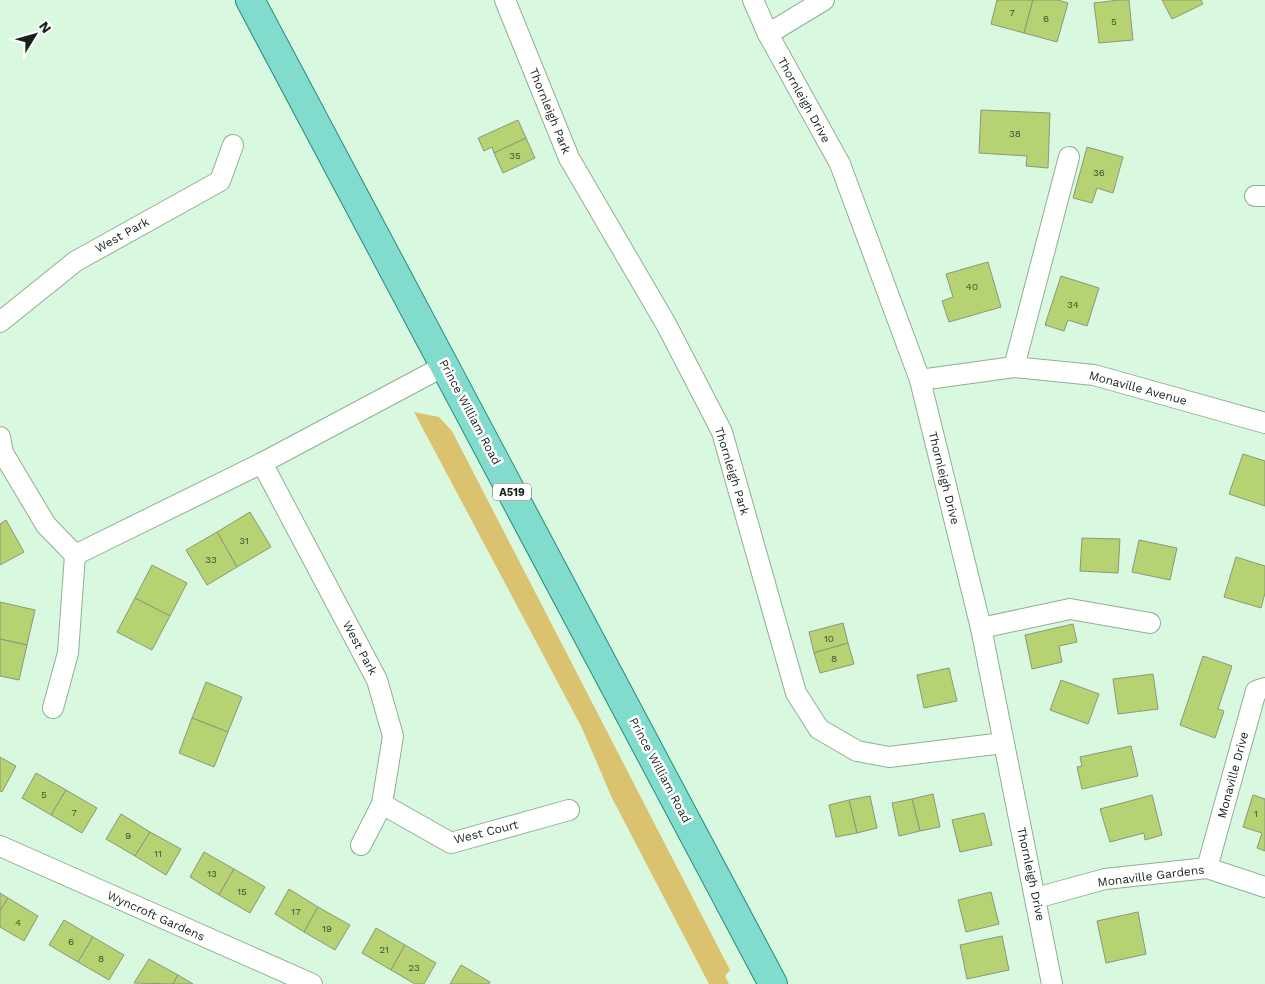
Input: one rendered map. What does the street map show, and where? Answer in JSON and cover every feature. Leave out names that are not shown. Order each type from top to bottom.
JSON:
[{"type":"main road","name":"Prince William Road","points":[[250,0],[446,365],[773,984]]},
{"type":"street","name":"Thornleigh Park","points":[[505,0],[569,158],[666,324],[722,432],[796,694],[819,729],[857,751],[889,757],[1003,743]]},
{"type":"street","name":"Thornleigh Drive","points":[[753,0],[768,34],[840,164],[920,380],[982,628],[1003,743],[1052,984]]},
{"type":"street","points":[[768,34],[824,0]]},
{"type":"street","name":"West Park","points":[[0,322],[76,261],[220,181],[234,145]]},
{"type":"street","points":[[1014,367],[1069,157]]},
{"type":"street","points":[[74,555],[262,463],[446,365]]},
{"type":"street","name":"Monaville Avenue","points":[[920,380],[1014,367],[1094,375],[1265,423]]},
{"type":"street","points":[[0,437],[3,453],[46,525],[74,555],[68,653],[53,708]]},
{"type":"street","name":"West Park","points":[[262,463],[377,680],[394,736],[382,804],[361,844]]},
{"type":"street","points":[[982,628],[1070,609],[1150,623]]},
{"type":"street","name":"Monaville Drive","points":[[1207,868],[1256,691],[1265,688]]},
{"type":"street","name":"West Court","points":[[382,804],[450,843],[569,810]]},
{"type":"street","name":"Wyncroft Gardens","points":[[0,846],[312,984]]},
{"type":"street","name":"Monaville Gardens","points":[[1036,898],[1105,879],[1207,868],[1265,887]]},
{"type":"shaded area","points":[[414,412],[439,417],[452,431],[730,970],[725,976],[729,984],[709,984],[612,798],[582,728]]},
{"type":"building","points":[[997,0],[1033,0],[1024,33],[991,24]]},
{"type":"building","points":[[1033,0],[1058,0],[1068,3],[1057,42],[1024,33]]},
{"type":"building","points":[[1129,0],[1133,40],[1099,43],[1094,3]]},
{"type":"building","points":[[1162,0],[1201,0],[1203,4],[1172,19]]},
{"type":"building","points":[[981,110],[1050,113],[1048,168],[1026,166],[1027,156],[979,153]]},
{"type":"building","points":[[518,120],[526,138],[494,153],[492,147],[484,151],[478,138]]},
{"type":"building","points":[[526,138],[535,158],[503,173],[494,153]]},
{"type":"building","points":[[1087,147],[1123,157],[1113,193],[1097,188],[1092,203],[1073,198]]},
{"type":"building","points":[[988,262],[1001,307],[949,322],[942,301],[953,297],[946,274]]},
{"type":"building","points":[[1061,276],[1099,288],[1087,326],[1068,320],[1064,331],[1045,325]]},
{"type":"building","points":[[1243,454],[1265,461],[1265,506],[1229,494]]},
{"type":"building","points":[[250,512],[271,547],[237,567],[217,532]]},
{"type":"building","points":[[6,520],[24,552],[0,565],[0,524]]},
{"type":"building","points":[[217,532],[237,567],[207,585],[186,550]]},
{"type":"building","points":[[1082,538],[1120,539],[1118,573],[1080,571]]},
{"type":"building","points":[[1139,540],[1177,548],[1170,580],[1132,572]]},
{"type":"building","points":[[1236,557],[1265,566],[1265,593],[1261,608],[1224,597]]},
{"type":"building","points":[[152,565],[187,583],[170,616],[135,598]]},
{"type":"building","points":[[135,598],[170,616],[152,650],[117,632]]},
{"type":"building","points":[[0,602],[35,610],[27,645],[0,639]]},
{"type":"building","points":[[843,623],[848,643],[814,653],[809,632]]},
{"type":"building","points":[[1073,624],[1077,642],[1059,646],[1062,662],[1032,669],[1025,635]]},
{"type":"building","points":[[0,639],[27,645],[19,680],[0,676]]},
{"type":"building","points":[[848,643],[854,664],[820,673],[814,653]]},
{"type":"building","points":[[1203,656],[1232,666],[1218,709],[1224,711],[1215,738],[1180,725]]},
{"type":"building","points":[[949,668],[957,701],[924,708],[917,675]]},
{"type":"building","points":[[1153,674],[1158,709],[1118,714],[1113,679]]},
{"type":"building","points":[[1061,680],[1099,694],[1088,724],[1050,710]]},
{"type":"building","points":[[206,682],[242,697],[228,732],[192,718]]},
{"type":"building","points":[[192,718],[228,732],[214,767],[179,753]]},
{"type":"building","points":[[1131,746],[1138,776],[1082,789],[1077,767],[1082,766],[1080,757]]},
{"type":"building","points":[[0,757],[16,766],[2,792],[0,791]]},
{"type":"building","points":[[36,773],[66,790],[51,815],[22,798]]},
{"type":"building","points":[[66,790],[97,808],[82,833],[51,815]]},
{"type":"building","points":[[933,794],[940,827],[920,831],[912,799]]},
{"type":"building","points":[[1152,795],[1162,835],[1145,840],[1144,833],[1110,842],[1100,809]]},
{"type":"building","points":[[1253,795],[1265,799],[1265,851],[1257,848],[1262,833],[1243,827]]},
{"type":"building","points":[[870,796],[877,828],[857,833],[849,800]]},
{"type":"building","points":[[912,799],[920,831],[899,836],[892,803]]},
{"type":"building","points":[[849,800],[857,833],[836,837],[829,805]]},
{"type":"building","points":[[984,813],[992,845],[960,852],[952,820]]},
{"type":"building","points":[[121,814],[150,832],[135,856],[106,839]]},
{"type":"building","points":[[150,832],[181,849],[166,875],[135,856]]},
{"type":"building","points":[[204,852],[234,869],[219,895],[190,877]]},
{"type":"building","points":[[234,869],[265,887],[250,913],[219,895]]},
{"type":"building","points":[[289,889],[318,907],[304,932],[275,914]]},
{"type":"building","points":[[991,892],[999,924],[966,932],[958,900]]},
{"type":"building","points":[[0,893],[8,898],[0,911]]},
{"type":"building","points":[[8,898],[38,916],[24,941],[0,927],[0,911]]},
{"type":"building","points":[[318,907],[350,925],[335,950],[304,932]]},
{"type":"building","points":[[1138,912],[1146,954],[1106,963],[1097,921]]},
{"type":"building","points":[[64,920],[93,937],[78,962],[49,945]]},
{"type":"building","points":[[376,928],[405,945],[391,970],[362,953]]},
{"type":"building","points":[[1002,936],[1009,970],[967,979],[960,945]]},
{"type":"building","points":[[93,937],[124,955],[109,980],[78,962]]},
{"type":"building","points":[[405,945],[436,963],[424,984],[415,984],[391,970]]},
{"type":"building","points":[[149,959],[178,975],[173,984],[134,983]]},
{"type":"building","points":[[461,965],[490,982],[489,984],[450,984]]},
{"type":"building","points":[[178,975],[193,984],[173,984]]}]
